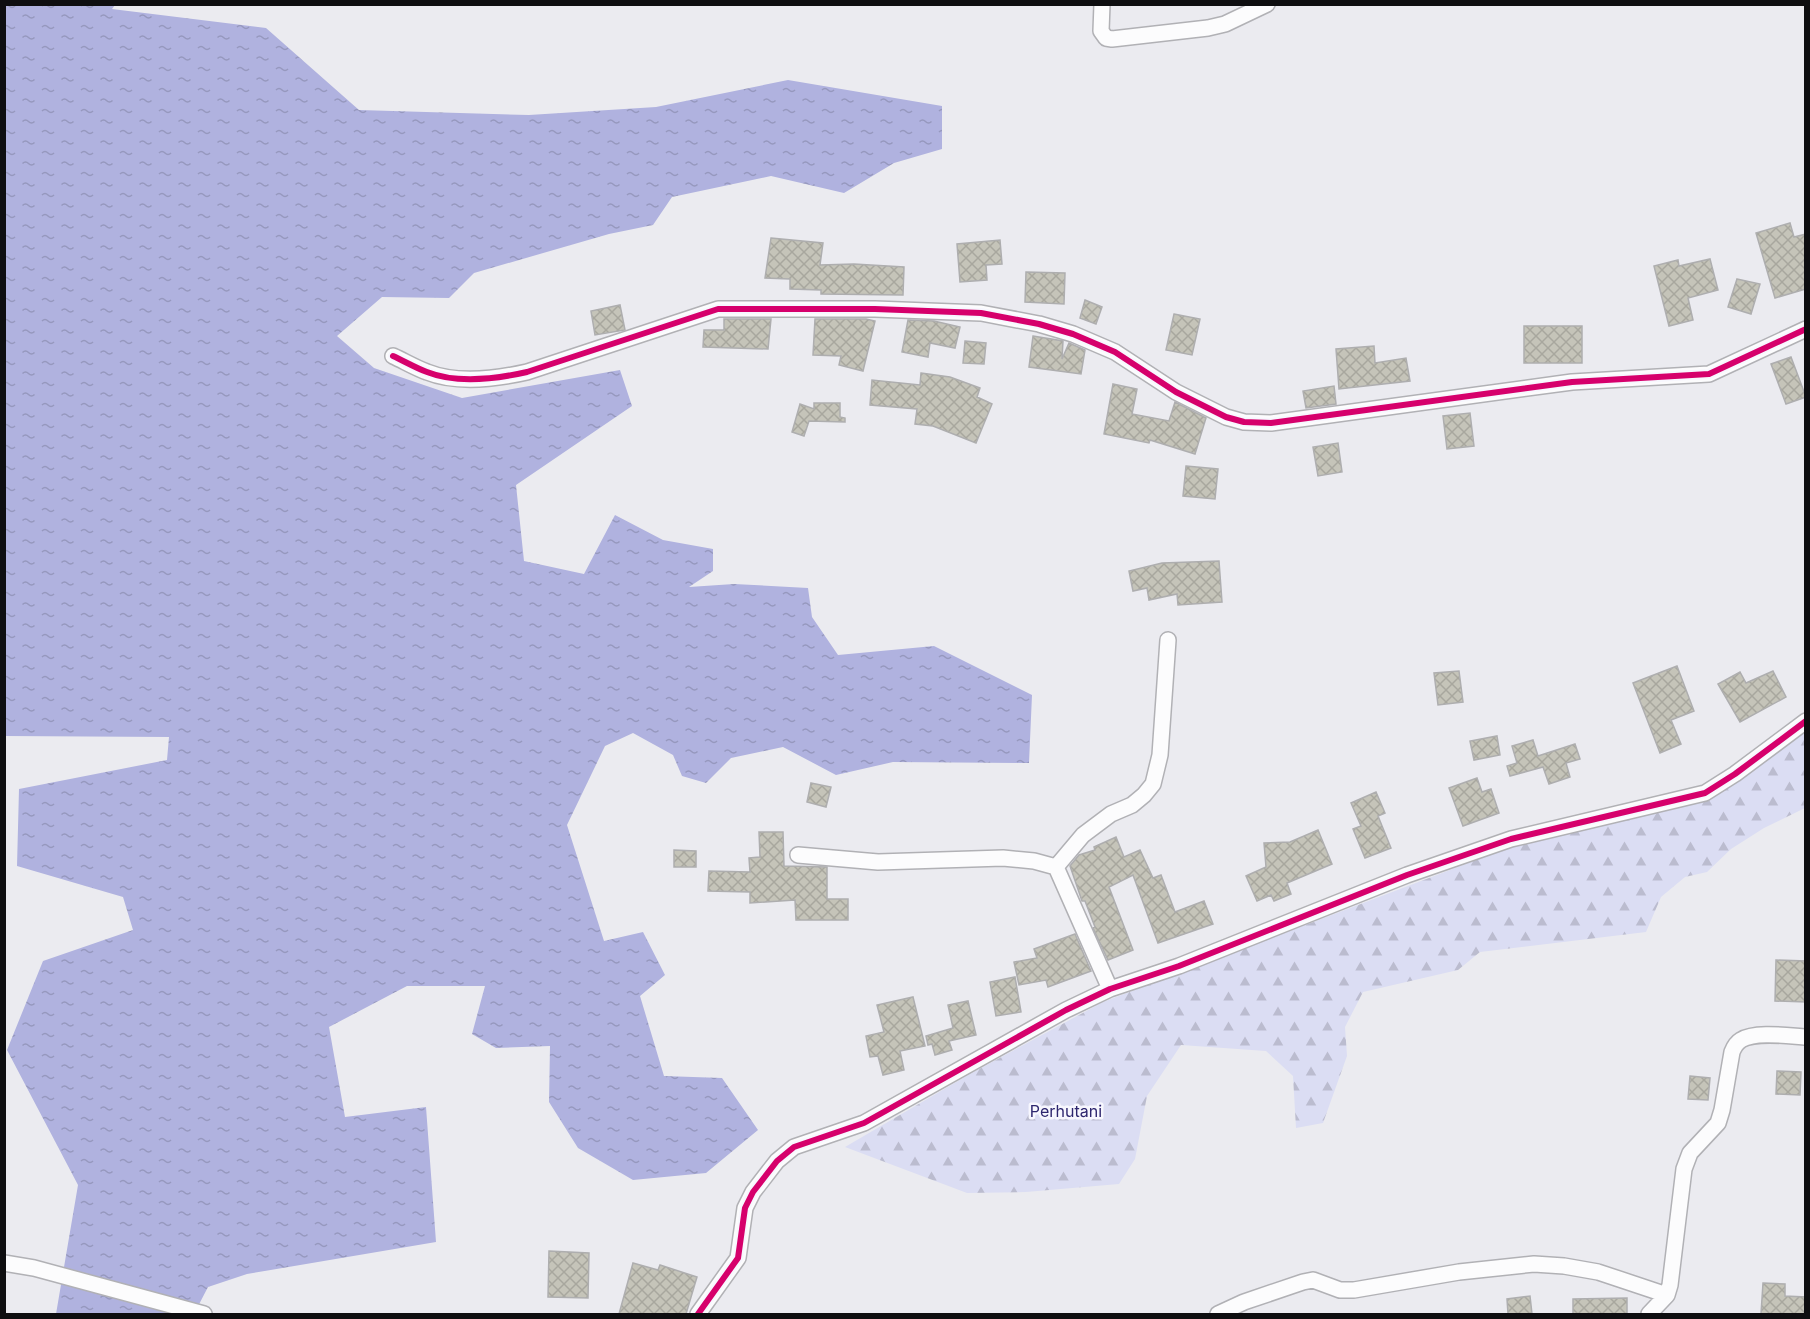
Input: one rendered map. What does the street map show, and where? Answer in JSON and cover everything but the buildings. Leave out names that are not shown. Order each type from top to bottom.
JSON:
[{"type":"street","points":[[1102,4],[1101,31],[1106,38],[1112,39],[1226,24],[1267,4]]},
{"type":"street","points":[[393,356],[429,373],[469,379],[508,376],[612,345],[718,309],[875,309],[981,314],[1039,324],[1073,334],[1115,352],[1176,392],[1226,417],[1244,422],[1271,423],[1572,382],[1709,374],[1806,329]]},
{"type":"street","points":[[1056,867],[1083,835],[1111,814],[1132,804],[1153,784],[1160,755],[1168,640]]},
{"type":"street","points":[[698,1314],[738,1258],[745,1208],[753,1192],[777,1161],[795,1147],[864,1123],[1066,1010],[1110,989],[1179,966],[1407,875],[1510,839],[1705,792],[1735,774],[1806,721]]},
{"type":"street","points":[[798,855],[878,862],[1002,858],[1035,861],[1056,867]]},
{"type":"street","points":[[1056,867],[1110,989]]},
{"type":"street","points":[[1649,1314],[1667,1295],[1670,1286],[1684,1168],[1690,1153],[1718,1123],[1732,1052],[1736,1044],[1748,1037],[1757,1036],[1806,1037]]},
{"type":"street","points":[[4,1263],[34,1268],[204,1314]]},
{"type":"street","points":[[1218,1314],[1244,1302],[1313,1280],[1340,1290],[1354,1290],[1459,1272],[1534,1264],[1598,1272],[1667,1295]]},
{"type":"green space","name":"Perhutani","points":[[1805,730],[1805,808],[1764,828],[1731,849],[1707,872],[1685,877],[1661,897],[1646,932],[1480,952],[1458,970],[1363,992],[1345,1027],[1347,1056],[1323,1123],[1296,1128],[1293,1076],[1266,1051],[1181,1045],[1147,1096],[1135,1159],[1119,1184],[1026,1192],[967,1193],[845,1147],[970,1074],[1103,1002],[1513,846],[1705,800]]},
{"type":"water","points":[[5,5],[115,5],[112,9],[266,28],[359,110],[529,115],[656,107],[788,80],[942,106],[942,149],[894,163],[844,193],[771,176],[672,197],[653,225],[609,234],[474,273],[449,298],[382,297],[337,336],[374,368],[462,398],[620,370],[632,406],[516,485],[524,561],[584,574],[615,515],[663,540],[713,549],[713,571],[689,587],[734,584],[808,588],[812,617],[838,655],[934,646],[1032,695],[1029,763],[893,762],[836,775],[783,747],[731,758],[706,783],[682,776],[673,755],[633,733],[605,746],[567,825],[604,941],[643,932],[665,975],[640,996],[664,1076],[722,1078],[758,1130],[706,1173],[633,1180],[578,1148],[549,1102],[550,1046],[496,1048],[472,1034],[485,986],[407,986],[329,1027],[345,1117],[426,1107],[436,1242],[247,1274],[208,1287],[194,1314],[56,1314],[78,1185],[7,1050],[43,961],[133,930],[123,897],[17,866],[19,789],[167,760],[169,737],[5,736]]},
{"type":"cycle path","points":[[393,356],[439,376],[464,379],[490,378],[527,372],[718,309],[875,309],[981,313],[1039,324],[1073,334],[1115,352],[1176,392],[1226,417],[1244,422],[1271,423],[1572,382],[1709,374],[1806,329]]},
{"type":"cycle path","points":[[698,1314],[738,1258],[745,1208],[753,1192],[777,1161],[794,1147],[864,1123],[1066,1010],[1110,989],[1179,966],[1407,875],[1511,839],[1705,793],[1735,774],[1806,721]]}]
